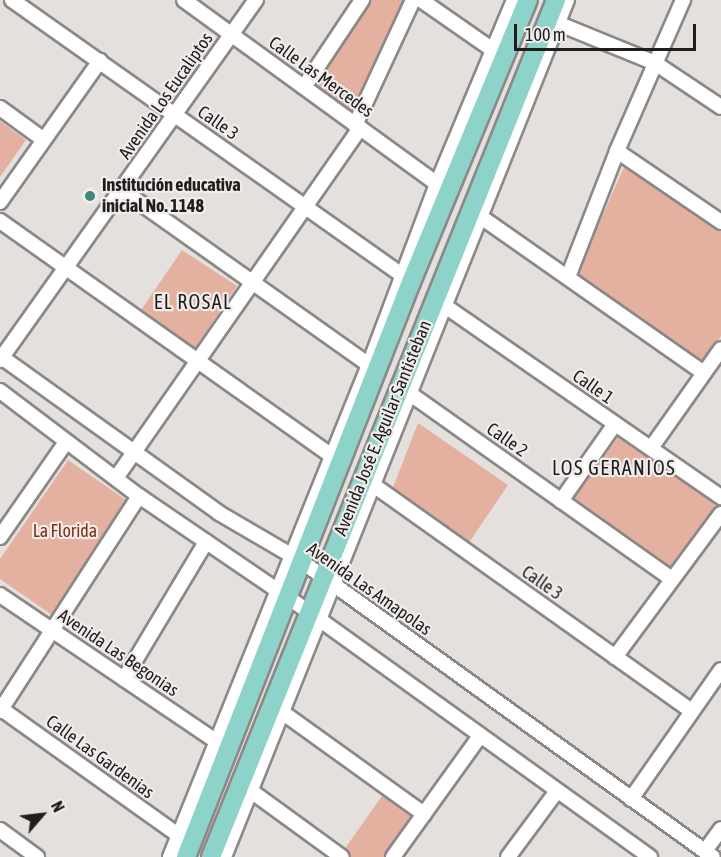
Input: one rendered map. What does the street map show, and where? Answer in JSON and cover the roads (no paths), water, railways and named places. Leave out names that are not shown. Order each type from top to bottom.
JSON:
[{"type":"main road","name":"Avenida José E. Aguilar Santisteban","points":[[186,857],[281,594],[528,0]]},
{"type":"main road","name":"Avenida José E. Aguilar Santisteban","points":[[212,857],[314,616],[556,0]]},
{"type":"street","name":"Calle 3","points":[[12,0],[403,276]]},
{"type":"street","name":"Calle Las Mercedes","points":[[184,0],[437,184]]},
{"type":"street","name":"Avenida Los Eucaliptos","points":[[1,358],[256,0]]},
{"type":"street","points":[[303,87],[362,0]]},
{"type":"street","points":[[116,478],[253,283],[358,126],[413,0]]},
{"type":"street","points":[[421,0],[493,50]]},
{"type":"street","name":"Avenida José E. Aguilar Santisteban","points":[[295,559],[331,455],[369,365],[437,184],[514,0]]},
{"type":"street","name":"Avenida José E. Aguilar Santisteban","points":[[328,581],[372,484],[567,0]]},
{"type":"street","points":[[568,277],[617,151],[683,0]]},
{"type":"street","points":[[557,23],[655,63],[721,107]]},
{"type":"street","points":[[0,201],[100,61]]},
{"type":"street","points":[[0,108],[44,140]]},
{"type":"street","points":[[617,151],[721,222]]},
{"type":"street","points":[[122,190],[369,365]]},
{"type":"street","points":[[481,217],[704,373]]},
{"type":"street","points":[[0,221],[331,455]]},
{"type":"street","name":"Calle 1","points":[[445,306],[721,497]]},
{"type":"street","points":[[651,448],[721,349]]},
{"type":"street","name":"Avenida Las Amapolas","points":[[1,358],[219,513],[328,581],[709,854]]},
{"type":"street","points":[[0,391],[139,496],[314,616],[557,791],[631,852],[650,857]]},
{"type":"street","name":"Calle 2","points":[[409,393],[672,579]]},
{"type":"street","points":[[561,501],[615,424]]},
{"type":"street","points":[[0,537],[66,441]]},
{"type":"street","name":"Calle 3","points":[[372,484],[691,711]]},
{"type":"street","points":[[0,709],[139,496]]},
{"type":"street","points":[[615,657],[721,514]]},
{"type":"street","points":[[124,679],[206,542]]},
{"type":"street","name":"Avenida José E. Aguilar Santisteban","points":[[170,857],[216,741],[281,594]]},
{"type":"street","name":"Avenida Las Begonias","points":[[0,595],[216,741]]},
{"type":"street","name":"Avenida José E. Aguilar Santisteban","points":[[224,857],[282,712],[314,616]]},
{"type":"street","points":[[631,798],[721,670]]},
{"type":"street","name":"Calle Las Gardenias","points":[[0,709],[178,835]]},
{"type":"street","points":[[282,712],[424,814]]},
{"type":"street","points":[[393,857],[480,736]]},
{"type":"street","points":[[251,791],[342,857]]},
{"type":"street","points":[[508,857],[557,791]]},
{"type":"street","points":[[709,854],[721,829]]},
{"type":"street","points":[[0,830],[37,857]]},
{"type":"place","name":"Institución educativa inicial No. 1148","points":[[90,196]]},
{"type":"district","name":"EL ROSAL","points":[[193,301]]},
{"type":"district","name":"LOS GERANIOS","points":[[614,467]]},
{"type":"park label","name":"La Florida","points":[[65,531]]}]
